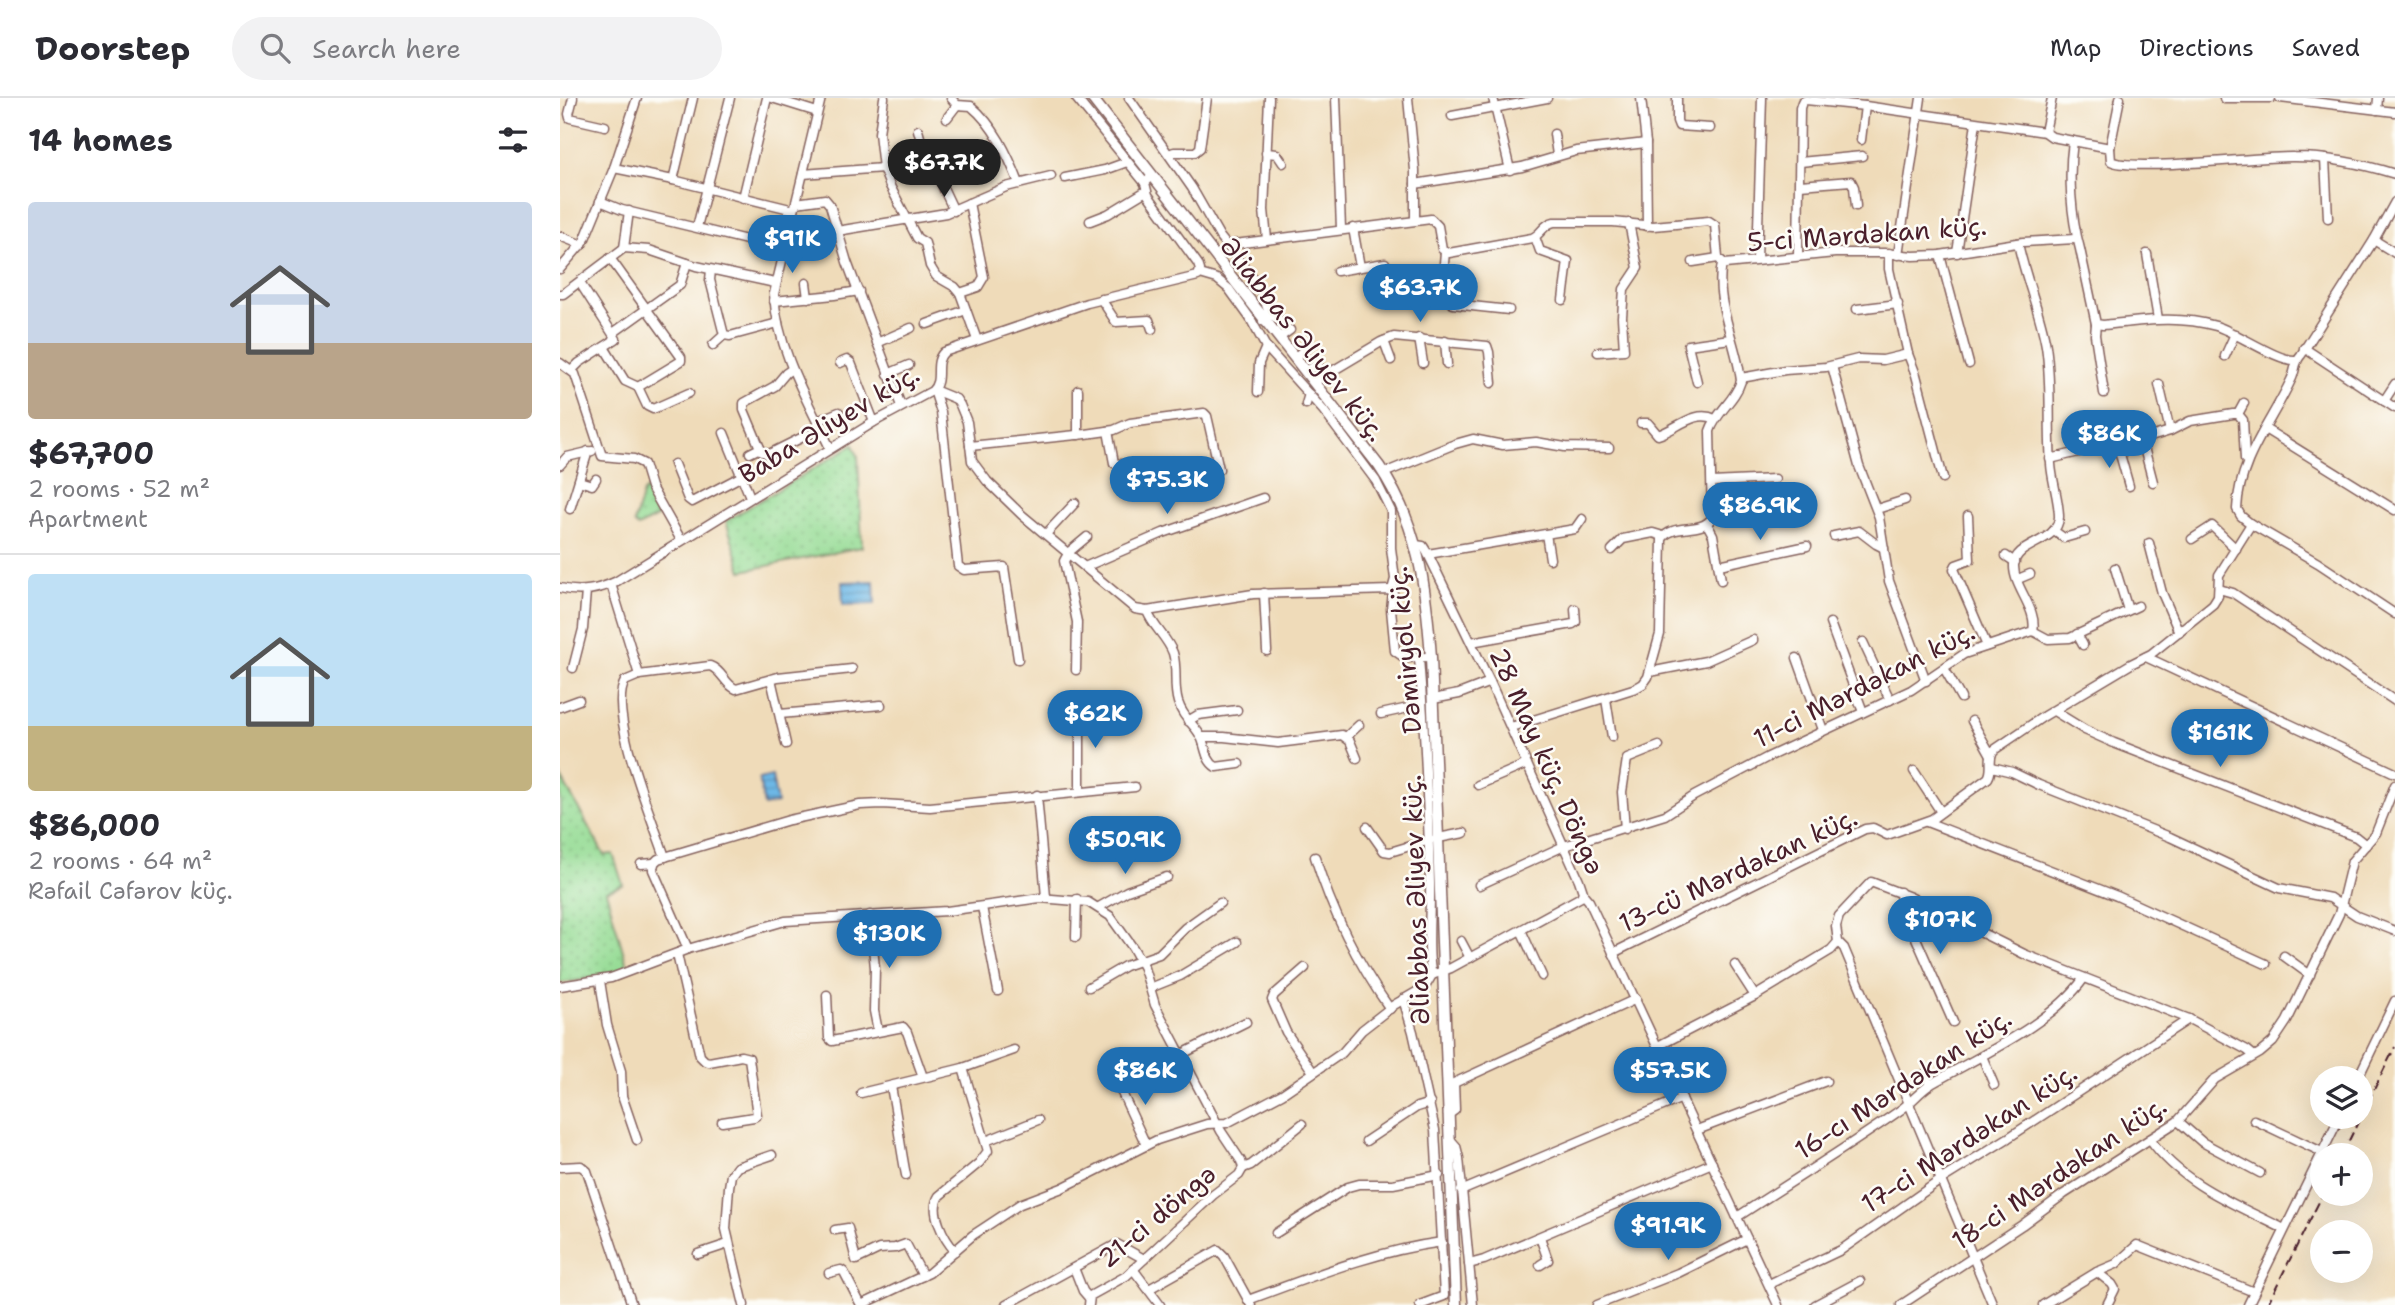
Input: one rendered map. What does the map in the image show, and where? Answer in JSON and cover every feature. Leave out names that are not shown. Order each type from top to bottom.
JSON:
[{"type":"main road","name":"Əliabbas Əliyev küç.","points":[[1091,98],[1147,184],[1265,318],[1377,468],[1400,507],[1409,531],[1418,566],[1455,1305]]},
{"type":"main road","name":"Dəmiryol küç.","points":[[1091,98],[1384,473],[1403,506],[1416,545],[1428,619],[1433,699],[1433,839]]},
{"type":"main road","points":[[1438,973],[1448,1115],[1455,1305]]},
{"type":"street","points":[[573,98],[570,118],[605,126]]},
{"type":"street","points":[[560,269],[583,244],[614,168],[637,98]]},
{"type":"street","points":[[673,180],[693,98]]},
{"type":"street","points":[[697,227],[730,98]]},
{"type":"street","points":[[743,198],[766,98]]},
{"type":"street","points":[[772,98],[817,112]]},
{"type":"street","points":[[821,98],[775,284],[774,300],[792,369],[830,448]]},
{"type":"street","points":[[884,98],[879,133],[883,168],[917,238],[925,243],[933,273],[960,293],[976,340]]},
{"type":"street","points":[[1076,98],[1147,184],[1198,264],[1200,274]]},
{"type":"street","points":[[1129,98],[1192,188],[1214,229],[1240,260],[1261,292],[1267,304],[1265,318],[1287,326],[1279,338]]},
{"type":"street","points":[[1169,154],[1195,152],[1200,148],[1207,98]]},
{"type":"street","points":[[1266,239],[1264,220],[1269,98]]},
{"type":"street","points":[[1336,98],[1341,229]]},
{"type":"street","points":[[1408,98],[1415,220]]},
{"type":"street","points":[[1452,116],[1494,102],[1547,98]]},
{"type":"street","points":[[1641,98],[1647,143],[1647,226]]},
{"type":"street","points":[[1677,98],[1676,121],[1679,127],[1710,128]]},
{"type":"street","points":[[1757,260],[1762,98]]},
{"type":"street","points":[[1898,255],[1921,98]]},
{"type":"street","points":[[2045,132],[2052,98]]},
{"type":"street","points":[[2120,98],[2110,148],[2112,161],[2118,164],[2293,157],[2325,159],[2395,174]]},
{"type":"street","points":[[2224,98],[2271,98]]},
{"type":"street","points":[[2280,98],[2395,112]]},
{"type":"street","points":[[2377,110],[2378,98]]},
{"type":"street","points":[[1798,256],[1802,102],[1810,100],[1864,106],[2045,132],[2052,137],[2110,148]]},
{"type":"street","points":[[947,118],[954,101],[971,106],[979,113],[1009,157],[1018,183]]},
{"type":"street","points":[[1494,102],[1510,170]]},
{"type":"street","points":[[1861,140],[1864,106]]},
{"type":"street","points":[[1957,253],[1976,123]]},
{"type":"street","points":[[918,130],[954,211]]},
{"type":"street","points":[[1554,134],[1557,155]]},
{"type":"street","points":[[2073,141],[2075,239],[2080,249],[2096,324],[2095,335],[2104,393]]},
{"type":"street","points":[[1415,184],[1510,170],[1533,165],[1557,155],[1647,143]]},
{"type":"street","points":[[1266,153],[1277,154],[1283,163]]},
{"type":"street","points":[[1800,162],[1862,156]]},
{"type":"street","points":[[2325,159],[2328,218]]},
{"type":"street","points":[[1065,178],[1105,170],[1127,162]]},
{"type":"street","points":[[614,168],[743,198],[795,206],[825,199],[830,205],[901,406]]},
{"type":"street","points":[[803,174],[883,168]]},
{"type":"street","points":[[837,230],[954,211],[1018,183],[1051,176]]},
{"type":"street","points":[[1800,185],[1851,181],[1856,206]]},
{"type":"street","points":[[1090,221],[1108,214],[1147,184]]},
{"type":"street","points":[[600,201],[629,211],[697,227],[785,245],[799,243]]},
{"type":"street","points":[[2245,467],[2292,377],[2295,360],[2374,240],[2395,202]]},
{"type":"street","points":[[960,293],[978,287],[984,277],[969,204]]},
{"type":"street","points":[[624,248],[629,211]]},
{"type":"street","points":[[1227,245],[1431,219],[1436,222],[1441,247],[1445,252],[1444,263],[1453,304],[1509,310]]},
{"type":"street","name":"5-ci Mərdəkan küç.","points":[[1445,252],[1535,237],[1545,225],[1554,222],[1629,223],[1647,226],[1712,221],[1715,225],[1720,261],[1889,253],[1940,255],[2018,243],[2075,239]]},
{"type":"street","points":[[1598,352],[1624,350],[1622,311],[1625,289],[1638,268],[1629,223]]},
{"type":"street","points":[[1353,228],[1360,267]]},
{"type":"street","points":[[560,236],[583,244]]},
{"type":"street","points":[[1535,237],[1540,251],[1568,261],[1563,300]]},
{"type":"street","points":[[2374,240],[2395,253]]},
{"type":"street","points":[[2018,243],[2039,315],[2047,355],[2050,459],[2059,516],[2054,531],[2021,552],[2015,562],[2033,621],[2033,631],[2054,640],[2077,634],[2138,606]]},
{"type":"street","points":[[560,293],[563,294],[580,283],[624,248],[649,250],[711,270],[775,284]]},
{"type":"street","points":[[1889,253],[1889,269],[1908,354],[1919,384],[1943,478]]},
{"type":"street","points":[[2147,254],[2158,318]]},
{"type":"street","points":[[1940,255],[1969,364]]},
{"type":"street","points":[[610,258],[682,359],[680,363],[638,387]]},
{"type":"street","points":[[1511,727],[1641,686],[1650,672],[1661,629],[1660,546],[1664,536],[1673,531],[1707,524],[1713,514],[1710,436],[1715,419],[1737,392],[1741,378],[1723,300],[1720,261],[1693,262]]},
{"type":"street","points":[[613,333],[680,285],[687,263]]},
{"type":"street","points":[[1337,271],[1385,263]]},
{"type":"street","points":[[711,270],[710,280],[724,335]]},
{"type":"street","name":"Baba Əliyev küç.","points":[[560,588],[586,591],[611,584],[873,422],[934,390],[938,383],[937,363],[941,354],[1101,299],[1192,279],[1200,274]]},
{"type":"street","name":"Dəmiryol küç.","points":[[1200,274],[1217,279],[1229,289],[1250,318],[1266,347],[1324,410],[1373,476],[1389,503],[1395,579],[1391,609],[1395,651],[1402,657],[1423,657]]},
{"type":"street","points":[[580,283],[616,337],[614,341],[579,363],[565,369],[598,451],[603,458],[629,458],[644,464],[654,492],[681,540]]},
{"type":"street","points":[[806,283],[808,298]]},
{"type":"street","points":[[774,300],[859,290]]},
{"type":"street","points":[[1101,299],[1116,322],[1149,320],[1152,329]]},
{"type":"street","points":[[1857,309],[1898,304]]},
{"type":"street","points":[[927,324],[966,310]]},
{"type":"street","points":[[2096,324],[2158,318],[2195,321],[2235,334],[2285,359],[2295,360]]},
{"type":"street","points":[[724,335],[730,337],[778,323]]},
{"type":"street","points":[[877,343],[911,328]]},
{"type":"street","points":[[2225,356],[2235,334]]},
{"type":"street","points":[[713,345],[724,335]]},
{"type":"street","points":[[1314,382],[1394,337],[1487,346],[1492,383]]},
{"type":"street","points":[[1419,338],[1423,363]]},
{"type":"street","points":[[1697,382],[1688,345],[1730,339]]},
{"type":"street","points":[[1384,341],[1391,360]]},
{"type":"street","points":[[1445,341],[1447,364]]},
{"type":"street","points":[[604,347],[625,381],[638,387],[647,406],[653,409],[689,393]]},
{"type":"street","points":[[1258,391],[1259,363],[1266,347]]},
{"type":"street","points":[[1295,357],[1307,348]]},
{"type":"street","points":[[2304,348],[2395,408]]},
{"type":"street","points":[[1741,378],[1785,369],[1832,366],[1858,359],[1883,360],[1908,354]]},
{"type":"street","points":[[840,363],[847,360],[851,363],[873,422]]},
{"type":"street","points":[[1306,372],[1318,363]]},
{"type":"street","points":[[888,374],[909,365]]},
{"type":"street","points":[[1832,366],[1859,466],[1877,509],[1889,581],[1926,681]]},
{"type":"street","points":[[792,369],[775,386],[744,403],[744,410],[760,449],[769,454],[807,435],[822,431]]},
{"type":"street","points":[[2159,384],[2171,431]]},
{"type":"street","points":[[2384,401],[2395,384]]},
{"type":"street","points":[[934,390],[953,398],[960,405],[968,422],[974,465],[987,481],[1132,607],[1147,611],[1264,593],[1392,590]]},
{"type":"street","points":[[934,390],[941,412],[958,566],[964,570],[1004,567],[1018,659]]},
{"type":"street","points":[[1078,390],[1078,435]]},
{"type":"street","points":[[1306,404],[1308,394]]},
{"type":"street","points":[[2238,414],[2244,402]]},
{"type":"street","points":[[817,421],[839,412]]},
{"type":"street","points":[[970,446],[1108,431],[1130,423],[1206,414],[1219,469]]},
{"type":"street","points":[[2050,459],[2091,449],[2118,447],[2171,431],[2190,421],[2238,414]]},
{"type":"street","points":[[2238,414],[2243,420],[2245,439],[2245,467],[2239,514],[2395,614]]},
{"type":"street","points":[[1641,423],[1648,423],[1658,435],[1700,416],[1707,415],[1715,419]]},
{"type":"street","points":[[2265,429],[2395,510]]},
{"type":"street","points":[[1108,431],[1114,463],[1130,466],[1129,483]]},
{"type":"street","points":[[724,433],[750,497]]},
{"type":"street","points":[[1384,473],[1473,439],[1503,445],[1536,442],[1565,447],[1609,448]]},
{"type":"street","points":[[2245,439],[2256,442]]},
{"type":"street","points":[[2142,440],[2153,482]]},
{"type":"street","points":[[2118,447],[2129,486]]},
{"type":"street","points":[[750,453],[760,449]]},
{"type":"street","points":[[570,509],[588,451]]},
{"type":"street","points":[[561,461],[573,455],[598,451]]},
{"type":"street","points":[[674,464],[688,499],[692,502],[740,477]]},
{"type":"street","points":[[579,481],[592,485],[596,479]]},
{"type":"street","points":[[1712,482],[1775,479]]},
{"type":"street","points":[[1087,566],[1173,529],[1263,498]]},
{"type":"street","points":[[1877,509],[1905,500]]},
{"type":"street","points":[[1045,534],[1075,503]]},
{"type":"street","points":[[1968,516],[1970,560],[1956,565],[1954,569],[1987,646]]},
{"type":"street","points":[[1428,554],[1575,529],[1582,519]]},
{"type":"street","points":[[1707,524],[1713,535],[1721,580]]},
{"type":"street","points":[[1991,755],[1994,750],[2054,711],[2158,650],[2213,604],[2219,589],[2219,575],[2251,524]]},
{"type":"street","points":[[2192,539],[2212,526],[2236,549]]},
{"type":"street","points":[[1834,537],[1859,531],[1884,548]]},
{"type":"street","points":[[2054,531],[2064,538],[2085,532]]},
{"type":"street","points":[[1612,550],[1623,539],[1653,533],[1664,536]]},
{"type":"street","points":[[1546,534],[1550,559]]},
{"type":"street","points":[[1076,670],[1077,622],[1064,561],[1069,552],[1087,537]]},
{"type":"street","points":[[2149,543],[2162,593],[2179,632]]},
{"type":"street","name":"28 May küç. Döngə","points":[[861,1305],[939,1266],[982,1228],[1020,1204],[1062,1188],[1146,1145],[1202,1126],[1227,1123],[1289,1090],[1342,1053],[1362,1030],[1403,999],[1425,987],[1438,973],[1470,958],[1583,894],[1583,888],[1471,642],[1428,554],[1423,546],[1416,545]]},
{"type":"street","points":[[1719,565],[1807,546]]},
{"type":"street","points":[[2006,556],[2015,562]]},
{"type":"street","points":[[2115,568],[2128,610]]},
{"type":"street","points":[[2018,579],[2030,574]]},
{"type":"street","points":[[611,584],[639,675]]},
{"type":"street","points":[[2219,589],[2233,593],[2395,701]]},
{"type":"street","points":[[573,668],[583,629],[586,591]]},
{"type":"street","points":[[1264,593],[1268,651]]},
{"type":"street","points":[[1471,642],[1580,624],[1575,608]]},
{"type":"street","points":[[1147,611],[1173,655],[1176,695],[1182,714],[1201,737],[1212,765],[1221,767],[1239,764]]},
{"type":"street","points":[[1829,624],[1863,712]]},
{"type":"street","name":"11-ci Mərdəkan küç.","points":[[1479,885],[1564,846],[1671,813],[1694,796],[1926,681],[1956,658],[2033,631]]},
{"type":"street","points":[[2077,634],[2083,645]]},
{"type":"street","points":[[1650,672],[1706,661],[1753,639]]},
{"type":"street","points":[[1863,642],[1890,700]]},
{"type":"street","points":[[1423,657],[1422,705],[1433,839]]},
{"type":"street","points":[[2146,657],[2395,773]]},
{"type":"street","points":[[1797,658],[1823,730]]},
{"type":"street","points":[[665,857],[628,745],[620,705],[621,689],[625,681],[639,675],[710,666],[716,668],[730,686],[736,689],[771,679],[852,669]]},
{"type":"street","points":[[1944,668],[1961,698]]},
{"type":"street","points":[[771,679],[786,744]]},
{"type":"street","points":[[1433,699],[1459,694],[1490,682]]},
{"type":"street","points":[[1606,699],[1612,737]]},
{"type":"street","points":[[560,707],[579,700]]},
{"type":"street","points":[[780,714],[881,705]]},
{"type":"street","points":[[1381,714],[1422,705]]},
{"type":"street","points":[[1080,709],[1080,791]]},
{"type":"street","points":[[1188,722],[1198,715],[1237,710]]},
{"type":"street","points":[[2054,711],[2085,730],[2114,743],[2356,837],[2366,845]]},
{"type":"street","points":[[1972,721],[1991,755],[1992,767],[2012,772],[2169,838],[2270,884],[2330,898],[2342,907],[2395,930]]},
{"type":"street","points":[[1346,737],[1359,725]]},
{"type":"street","points":[[1201,737],[1278,743],[1334,734],[1346,737],[1357,758]]},
{"type":"street","points":[[1625,829],[1622,792],[1627,759],[1659,746]]},
{"type":"street","points":[[1478,785],[1527,764]]},
{"type":"street","name":"13-cü Mərdəkan küç.","points":[[1614,953],[1865,829],[1873,828],[1887,835],[1927,822],[1988,778],[1992,767]]},
{"type":"street","points":[[1913,771],[1941,813]]},
{"type":"street","name":"18-ci Mərdəkan küç.","points":[[1901,1305],[2064,1194],[2178,1121],[2215,1079],[2265,1049],[2278,1035],[2310,975],[2342,907],[2352,861],[2376,832],[2395,785]]},
{"type":"street","points":[[641,864],[654,863],[665,857],[789,820],[860,805],[930,807],[1135,787]]},
{"type":"street","points":[[1037,795],[1046,897]]},
{"type":"street","points":[[1927,822],[2117,897],[2266,964]]},
{"type":"street","points":[[1367,827],[1384,851],[1464,833]]},
{"type":"street","points":[[1315,857],[1327,892],[1359,963],[1390,1009]]},
{"type":"street","points":[[654,863],[654,874],[688,949]]},
{"type":"street","points":[[560,986],[600,981],[688,949],[774,923],[947,912],[1046,897],[1077,900],[1100,907],[1127,891],[1167,877]]},
{"type":"street","points":[[1993,1305],[1844,948],[1838,942],[1836,926],[1839,916],[1868,884],[1878,883],[1900,892],[2024,954],[2189,1020],[2253,1055]]},
{"type":"street","points":[[1900,892],[1901,904],[1953,1022]]},
{"type":"street","points":[[1583,894],[1589,901],[1636,999],[1778,1305]]},
{"type":"street","points":[[1076,937],[1077,900]]},
{"type":"street","points":[[1089,987],[1125,966],[1158,954],[1185,928],[1220,903]]},
{"type":"street","points":[[982,907],[998,991]]},
{"type":"street","name":"21-ci döngə","points":[[1074,1268],[1089,1302],[1133,1269],[1221,1188],[1239,1175],[1243,1168],[1217,1124],[1155,1004],[1140,961],[1117,924],[1100,907]]},
{"type":"street","points":[[870,915],[875,968],[874,1011],[878,1031]]},
{"type":"street","points":[[1521,930],[1542,976]]},
{"type":"street","points":[[1461,941],[1470,958]]},
{"type":"street","points":[[1150,988],[1180,976],[1237,942]]},
{"type":"street","points":[[1658,1046],[1755,996],[1825,954],[1838,942]]},
{"type":"street","points":[[677,954],[700,1056],[709,1062],[741,1056],[749,1058],[757,1115],[722,1122]]},
{"type":"street","points":[[2284,956],[2310,975]]},
{"type":"street","points":[[1735,965],[1755,996]]},
{"type":"street","points":[[1305,968],[1273,995],[1272,1000],[1292,1042],[1313,1072]]},
{"type":"street","name":"16-cı Mərdəkan küç.","points":[[1737,1217],[1901,1110],[1930,1085],[1982,1056],[2053,1010],[2084,978]]},
{"type":"street","points":[[600,981],[607,1025],[621,1071],[622,1096],[637,1140]]},
{"type":"street","points":[[827,995],[829,1038],[832,1041],[900,1027],[906,1029],[923,1077]]},
{"type":"street","points":[[1403,999],[1430,1103],[1439,1175],[1443,1242],[1444,1296],[1420,1305]]},
{"type":"street","points":[[1448,1115],[1455,1110],[1454,1083],[1636,999]]},
{"type":"street","points":[[2364,1066],[2395,1001]]},
{"type":"street","name":"17-ci Mərdəkan küç.","points":[[1769,1284],[1841,1250],[1942,1179],[2189,1020]]},
{"type":"street","points":[[1182,1054],[1246,1022]]},
{"type":"street","points":[[861,1093],[915,1082],[923,1077],[963,1068],[1014,1050]]},
{"type":"street","points":[[1982,1056],[1994,1085]]},
{"type":"street","points":[[955,1251],[935,1212],[934,1202],[985,1158],[988,1151],[963,1068]]},
{"type":"street","points":[[1925,1074],[1930,1085]]},
{"type":"street","points":[[1697,1130],[1826,1081]]},
{"type":"street","points":[[1116,1082],[1146,1145]]},
{"type":"street","points":[[891,1087],[906,1175]]},
{"type":"street","points":[[1461,1191],[1682,1098]]},
{"type":"street","points":[[1366,1141],[1417,1107],[1430,1103]]},
{"type":"street","points":[[986,1141],[1038,1120]]},
{"type":"street","points":[[2254,1120],[2310,1146]]},
{"type":"street","points":[[2178,1121],[2202,1142],[2260,1172]]},
{"type":"street","points":[[1243,1168],[1251,1165],[1302,1124]]},
{"type":"street","points":[[1449,1138],[1457,1151],[1473,1305]]},
{"type":"street","points":[[2150,1139],[2165,1159],[2190,1179],[2284,1229]]},
{"type":"street","points":[[744,1305],[726,1229],[726,1202],[731,1175],[737,1167],[772,1155]]},
{"type":"street","points":[[1469,1264],[1484,1261],[1712,1163]]},
{"type":"street","points":[[560,1167],[581,1166],[587,1171],[632,1305]]},
{"type":"street","points":[[1276,1233],[1348,1187],[1359,1184],[1393,1184],[1439,1175]]},
{"type":"street","points":[[2248,1305],[2310,1176]]},
{"type":"street","points":[[835,1230],[848,1228],[856,1260],[879,1249],[906,1244],[923,1276]]},
{"type":"street","points":[[1539,1265],[1548,1260],[1540,1237]]},
{"type":"street","points":[[1597,1305],[1678,1273],[1748,1238]]},
{"type":"street","points":[[1149,1290],[1218,1250],[1250,1302],[1325,1272],[1387,1253],[1443,1242]]},
{"type":"street","points":[[698,1254],[728,1244]]},
{"type":"street","points":[[1006,1305],[1116,1244],[1144,1259]]},
{"type":"street","points":[[2043,1305],[2097,1272],[2116,1264],[2129,1251],[2140,1245],[2254,1292]]},
{"type":"street","points":[[1133,1269],[1160,1305]]},
{"type":"street","points":[[829,1273],[841,1270],[844,1272],[861,1305]]},
{"type":"street","points":[[2097,1272],[2115,1289],[2107,1305]]},
{"type":"street","points":[[1815,1305],[1860,1281]]},
{"type":"green space","points":[[853,445],[858,456],[862,547],[742,571],[726,521]]},
{"type":"green space","points":[[647,489],[662,514],[638,527],[634,523],[643,492]]},
{"type":"green space","points":[[560,775],[604,855],[613,854],[623,885],[606,891],[628,969],[560,983]]},
{"type":"water","points":[[874,581],[875,604],[843,605],[842,582]]},
{"type":"water","points":[[772,776],[777,803],[764,806],[759,779]]},
{"type":"railway","points":[[2373,1092],[2395,1047]]},
{"type":"railway","points":[[2348,1143],[2355,1129]]},
{"type":"railway","points":[[2267,1305],[2317,1206]]}]
